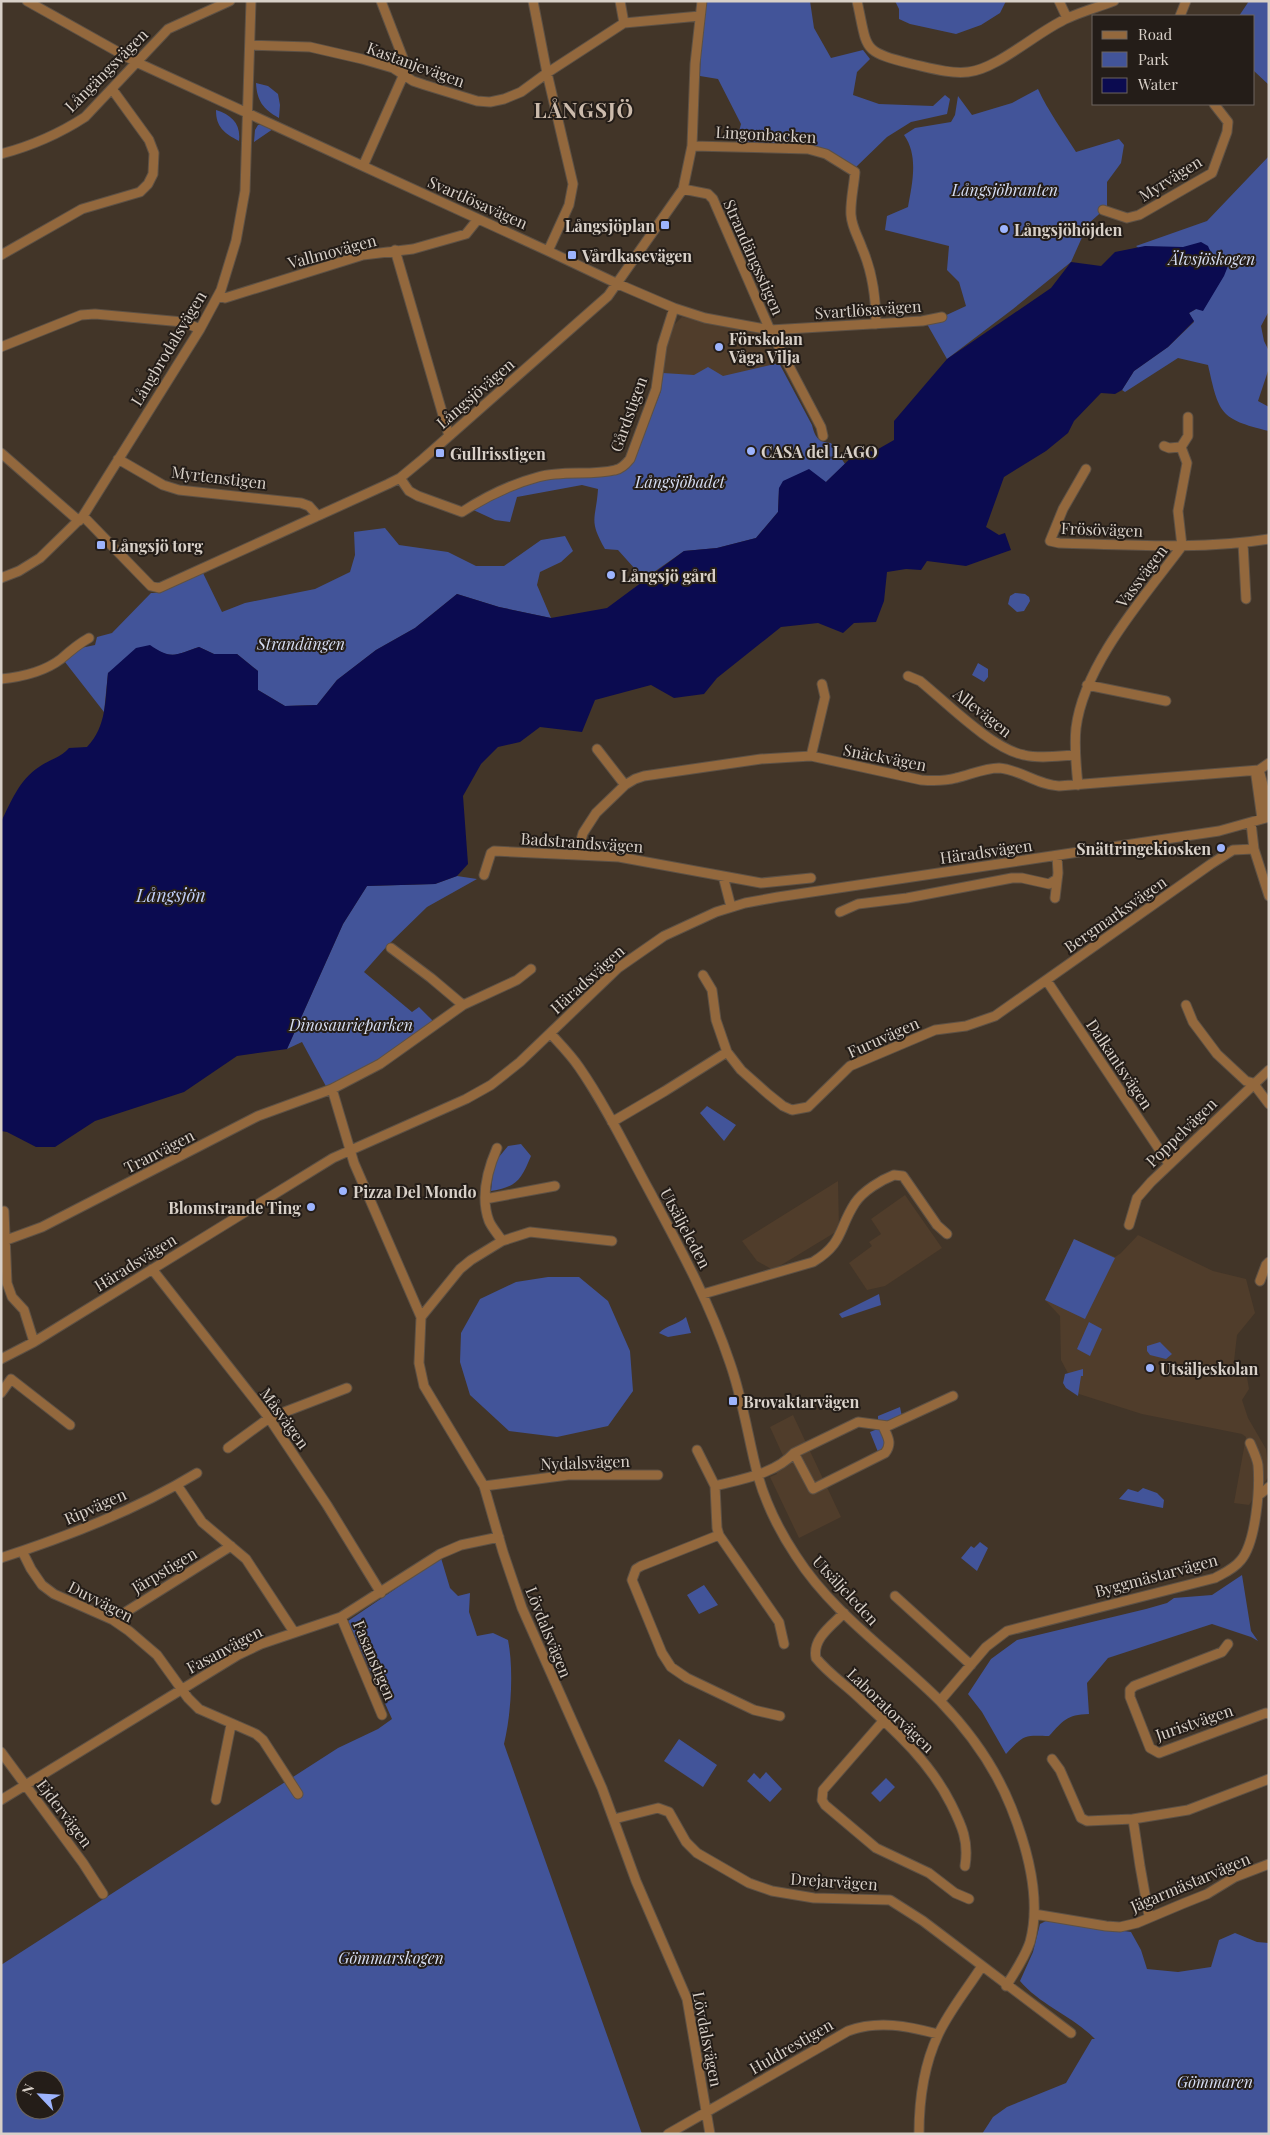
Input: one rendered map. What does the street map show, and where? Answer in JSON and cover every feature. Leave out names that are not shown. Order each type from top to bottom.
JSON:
[{"type":"street","name":"Svartlösavägen","points":[[27,1],[136,62],[674,308],[705,318],[770,330],[922,321],[942,317]]},
{"type":"street","name":"Långängsvägen","points":[[1,154],[40,142],[85,117],[168,29],[230,1]]},
{"type":"street","name":"Långbrodalsvägen","points":[[1,578],[29,566],[58,543],[81,519],[200,329],[218,296],[229,267],[245,191],[251,1]]},
{"type":"street","points":[[363,166],[404,74],[403,58],[381,1]]},
{"type":"street","points":[[533,1],[546,73],[573,184],[569,205],[548,250]]},
{"type":"street","points":[[620,1],[624,23]]},
{"type":"street","name":"Långsjövägen","points":[[81,519],[156,588],[164,587],[400,478],[608,296],[683,189],[692,146],[695,64],[702,1]]},
{"type":"street","points":[[857,1],[866,45],[877,54],[956,73],[970,72],[988,67],[1067,18],[1114,1]]},
{"type":"street","points":[[1059,1],[1067,18]]},
{"type":"street","name":"Kastanjevägen","points":[[250,45],[310,47],[362,59],[404,74],[413,81],[477,101],[490,102],[504,100],[521,92],[546,73],[624,23],[700,16]]},
{"type":"street","points":[[1,255],[82,208],[140,192],[148,184],[153,174],[154,153],[150,140],[112,89]]},
{"type":"street","name":"Myrvägen","points":[[1103,210],[1127,218],[1139,215],[1212,173],[1227,132],[1228,122],[1215,105]]},
{"type":"street","name":"Lingonbacken","points":[[692,146],[808,149],[826,154],[855,172],[850,214],[853,231],[863,248],[873,288],[876,302],[876,324]]},
{"type":"street","name":"Strandängsstigen","points":[[683,189],[708,194],[713,199],[770,330],[823,436]]},
{"type":"street","name":"Vallmovägen","points":[[218,296],[225,298],[363,255],[413,249],[466,234],[478,219]]},
{"type":"street","points":[[394,250],[449,436]]},
{"type":"street","name":"Gårdstigen","points":[[400,478],[409,491],[418,496],[462,512],[505,489],[539,476],[616,470],[623,466],[633,450],[656,389],[662,346],[674,308]]},
{"type":"street","points":[[1,346],[81,315],[95,314],[183,322],[200,329]]},
{"type":"street","name":"Vassvägen","points":[[1078,785],[1074,755],[1076,728],[1087,685],[1097,664],[1110,644],[1182,546],[1178,511],[1187,463],[1181,447],[1188,436],[1188,417]]},
{"type":"street","points":[[1164,446],[1169,448],[1181,447]]},
{"type":"street","points":[[1,453],[81,519]]},
{"type":"street","name":"Myrtenstigen","points":[[118,458],[163,485],[179,490],[301,503],[309,506],[318,516]]},
{"type":"street","name":"Frösövägen","points":[[1086,469],[1062,509],[1050,541],[1059,543],[1182,546],[1243,543],[1269,539]]},
{"type":"street","points":[[1243,543],[1246,599]]},
{"type":"street","points":[[1,679],[18,677],[48,667],[60,660],[76,645],[89,638]]},
{"type":"street","name":"Allevägen","points":[[908,676],[920,680],[991,740],[1008,751],[1034,757],[1074,755]]},
{"type":"street","points":[[811,756],[825,697],[822,684]]},
{"type":"street","points":[[1087,685],[1166,700]]},
{"type":"street","points":[[598,749],[625,785]]},
{"type":"street","name":"Snäckvägen","points":[[577,854],[580,840],[596,813],[625,785],[635,779],[644,776],[761,759],[811,756],[921,780],[948,780],[995,768],[1008,770],[1051,786],[1259,770]]},
{"type":"street","points":[[1267,818],[1256,776],[1259,770],[1269,763]]},
{"type":"street","name":"Häradsvägen","points":[[1,1359],[34,1342],[310,1172],[351,1149],[481,1091],[507,1073],[618,968],[664,936],[731,907],[778,897],[1219,831],[1267,818]]},
{"type":"street","points":[[1251,823],[1254,849],[1269,896]]},
{"type":"street","name":"Bergmarksvägen","points":[[1047,981],[1233,850],[1254,849]]},
{"type":"street","name":"Badstrandsvägen","points":[[484,875],[491,852],[494,851],[626,858],[768,883],[811,878]]},
{"type":"street","points":[[1055,898],[1057,856]]},
{"type":"street","points":[[723,876],[731,907]]},
{"type":"street","name":"Häradsvägen","points":[[840,912],[858,904],[907,898],[1012,878],[1022,878],[1049,884],[1056,879]]},
{"type":"street","points":[[391,948],[463,1005]]},
{"type":"street","name":"Tranvägen","points":[[3,1241],[50,1223],[258,1116],[332,1089],[380,1064],[463,1005],[517,980],[531,969]]},
{"type":"street","name":"Furuvägen","points":[[703,975],[712,990],[716,1020],[727,1052],[741,1070],[783,1106],[792,1110],[808,1107],[850,1066],[935,1030],[966,1026],[987,1020],[1047,981]]},
{"type":"street","name":"Dalkantsvägen","points":[[1047,981],[1169,1164]]},
{"type":"street","points":[[1186,1005],[1193,1022],[1217,1054],[1246,1081],[1253,1083],[1269,1104]]},
{"type":"street","name":"Utsäljeleden","points":[[550,1033],[578,1065],[612,1122],[703,1294],[731,1365],[758,1475],[774,1517],[796,1557],[826,1595],[940,1701],[969,1733],[1002,1786],[1026,1850],[1034,1893],[1034,1914],[1029,1944],[1017,1970],[1006,1986]]},
{"type":"street","points":[[612,1122],[727,1052]]},
{"type":"street","name":"Poppelvägen","points":[[1129,1225],[1137,1198],[1169,1164],[1269,1070]]},
{"type":"street","points":[[332,1089],[351,1149]]},
{"type":"street","points":[[497,1148],[487,1174],[485,1199],[490,1222],[502,1240]]},
{"type":"street","name":"Lövdalsvägen","points":[[351,1149],[354,1163],[420,1317],[419,1363],[424,1386],[484,1486],[522,1608],[602,1788],[636,1881],[687,1999],[710,2134]]},
{"type":"street","points":[[703,1294],[812,1262],[824,1256],[838,1241],[857,1200],[894,1175],[903,1176],[937,1225],[947,1234]]},
{"type":"street","points":[[485,1199],[555,1186]]},
{"type":"street","points":[[4,1211],[3,1241],[7,1283],[12,1297],[24,1310],[34,1342]]},
{"type":"street","points":[[420,1317],[460,1269],[502,1240],[530,1232],[612,1241]]},
{"type":"street","points":[[1260,1281],[1269,1262]]},
{"type":"street","name":"Måsvägen","points":[[152,1269],[269,1418],[327,1505],[381,1593]]},
{"type":"street","points":[[1,1393],[11,1379],[70,1425]]},
{"type":"street","points":[[228,1448],[269,1418],[347,1388]]},
{"type":"street","points":[[715,1486],[758,1475],[787,1461],[794,1453],[858,1422],[888,1426],[953,1396]]},
{"type":"street","points":[[794,1453],[812,1489],[885,1453],[890,1446],[890,1442],[883,1426]]},
{"type":"street","name":"Byggmästarvägen","points":[[940,1701],[986,1647],[1007,1630],[1215,1578],[1232,1569],[1241,1560],[1246,1551],[1259,1495],[1258,1463],[1250,1443]]},
{"type":"street","points":[[697,1450],[715,1486],[716,1528],[719,1535],[779,1622],[784,1644]]},
{"type":"street","name":"Ripvägen","points":[[1,1558],[76,1532],[197,1473]]},
{"type":"street","name":"Nydalsvägen","points":[[484,1486],[568,1475],[658,1475]]},
{"type":"street","points":[[177,1484],[202,1522],[246,1559],[294,1632]]},
{"type":"street","points":[[1259,1495],[1269,1487]]},
{"type":"street","points":[[719,1535],[641,1566],[636,1569],[632,1580],[662,1653],[671,1667],[687,1678],[754,1710],[780,1716]]},
{"type":"street","name":"Fasanvägen","points":[[1,1800],[238,1655],[261,1644],[341,1617],[440,1554],[461,1545],[499,1537]]},
{"type":"street","name":"Järpstigen","points":[[113,1620],[231,1546]]},
{"type":"street","name":"Duvvägen","points":[[22,1551],[42,1586],[54,1594],[113,1620],[144,1642],[157,1655],[181,1689],[200,1709],[231,1725],[251,1732],[263,1740],[298,1794]]},
{"type":"street","points":[[895,1596],[972,1665]]},
{"type":"street","name":"Laboratorvägen","points":[[844,1613],[819,1638],[815,1651],[816,1658],[884,1720],[924,1761],[942,1787],[964,1834],[968,1849],[964,1866]]},
{"type":"street","name":"Fasanstigen","points":[[341,1617],[382,1715]]},
{"type":"street","name":"Juristvägen","points":[[1228,1644],[1222,1652],[1134,1686],[1130,1690],[1130,1697],[1150,1748],[1159,1753],[1266,1713],[1269,1714]]},
{"type":"street","points":[[884,1720],[823,1790],[822,1800],[825,1805],[876,1848],[929,1873],[955,1893],[970,1899]]},
{"type":"street","points":[[216,1800],[231,1725]]},
{"type":"street","name":"Ejdervägen","points":[[1,1752],[103,1894]]},
{"type":"street","points":[[1052,1760],[1060,1770],[1081,1818],[1087,1821],[1133,1819],[1188,1810],[1269,1779]]},
{"type":"street","name":"Drejarvägen","points":[[614,1819],[658,1808],[664,1809],[669,1812],[686,1842],[698,1853],[749,1883],[772,1891],[814,1898],[890,1900],[923,1921],[1006,1986],[1071,2033]]},
{"type":"street","points":[[1133,1819],[1150,1916]]},
{"type":"street","name":"Jägarmästarvägen","points":[[1034,1914],[1120,1927],[1207,1894],[1235,1877],[1269,1864]]},
{"type":"street","points":[[919,2134],[923,2085],[938,2034],[982,1966]]},
{"type":"street","name":"Huldrestigen","points":[[668,2134],[848,2030],[873,2024],[896,2025],[938,2034]]},
{"type":"shaded area","name":"Förskolan Våga Vilja","points":[[682,317],[766,335],[779,363],[776,371],[661,391],[663,358],[674,325]]},
{"type":"shaded area","points":[[838,1181],[839,1230],[773,1270],[757,1261],[742,1241]]},
{"type":"shaded area","points":[[905,1195],[942,1248],[885,1286],[867,1290],[849,1263],[872,1246],[869,1242],[881,1234],[871,1219]]},
{"type":"shaded area","name":"Utsäljeskolan","points":[[1138,1235],[1213,1271],[1246,1279],[1255,1313],[1237,1335],[1233,1370],[1247,1377],[1249,1389],[1242,1400],[1248,1418],[1266,1449],[1269,1476],[1249,1505],[1234,1503],[1246,1437],[1242,1434],[1142,1414],[1079,1394],[1061,1360],[1060,1316],[1045,1300],[1074,1239],[1115,1257]]},
{"type":"shaded area","points":[[793,1415],[841,1517],[799,1538],[770,1477],[777,1474],[774,1465],[785,1460],[770,1427]]},
{"type":"green space","points":[[704,1],[810,1],[814,28],[831,58],[863,50],[870,59],[857,72],[853,95],[879,104],[933,106],[945,95],[950,99],[947,114],[911,122],[887,137],[856,167],[828,150],[807,144],[736,143],[741,124],[718,79],[700,76]]},
{"type":"green space","points":[[895,1],[1006,1],[1000,13],[981,25],[956,34],[910,24],[899,19],[899,9]]},
{"type":"green space","points":[[1249,1],[1269,1],[1269,85],[1255,72],[1255,15],[1240,15]]},
{"type":"green space","points":[[256,83],[268,86],[278,94],[280,105],[279,118],[265,108],[259,100]]},
{"type":"green space","name":"Långsjöbranten","points":[[1038,89],[1076,152],[1119,139],[1124,145],[1121,163],[1107,182],[1107,207],[1088,224],[1071,262],[947,359],[927,324],[966,306],[959,282],[947,270],[949,246],[885,230],[887,216],[908,207],[913,161],[909,143],[904,135],[915,128],[951,122],[955,115],[958,96],[972,115],[1012,103]]},
{"type":"green space","points":[[216,110],[227,115],[237,125],[239,141],[229,135],[219,125]]},
{"type":"green space","points":[[258,125],[265,125],[273,129],[254,142],[255,130]]},
{"type":"green space","name":"Älvsjöskogen","points":[[1269,156],[1269,311],[1261,326],[1264,341],[1269,351],[1269,368],[1258,401],[1269,407],[1269,431],[1240,422],[1224,412],[1215,394],[1208,365],[1178,358],[1125,392],[1122,390],[1134,371],[1168,347],[1194,322],[1189,313],[1196,309],[1179,280],[1136,246],[1207,221]]},
{"type":"green space","name":"Långsjöbadet","points":[[779,363],[812,425],[814,433],[820,440],[831,443],[845,464],[826,482],[779,488],[778,512],[756,538],[717,548],[684,551],[644,579],[618,550],[605,549],[596,531],[594,519],[598,489],[582,485],[517,497],[510,522],[495,520],[469,508],[539,476],[593,474],[634,460],[661,391],[663,373],[694,375],[708,367],[723,376]]},
{"type":"green space","name":"Strandängen","points":[[385,528],[399,545],[448,552],[476,566],[504,566],[541,540],[565,536],[573,551],[561,562],[540,572],[537,585],[551,618],[499,607],[457,594],[415,628],[376,650],[337,680],[317,705],[285,706],[258,690],[258,671],[237,654],[214,654],[199,647],[179,654],[169,655],[150,646],[108,673],[104,712],[65,662],[76,649],[95,645],[97,637],[112,633],[151,593],[159,593],[203,573],[222,612],[245,603],[315,589],[350,572],[355,555],[354,532]]},
{"type":"green space","points":[[1015,593],[1025,594],[1029,597],[1030,601],[1024,611],[1017,612],[1008,604],[1010,596]]},
{"type":"green space","points":[[978,663],[988,669],[988,677],[984,682],[972,675]]},
{"type":"green space","name":"Dinosaurieparken","points":[[457,876],[477,879],[427,907],[387,946],[364,972],[412,1012],[419,1007],[436,1024],[380,1064],[328,1090],[302,1042],[287,1049],[343,924],[367,886],[435,884]]},
{"type":"green space","points":[[707,1106],[736,1125],[724,1141],[700,1113]]},
{"type":"green space","points":[[521,1144],[531,1156],[521,1177],[507,1187],[491,1191],[494,1163],[508,1146]]},
{"type":"green space","points":[[1074,1239],[1115,1258],[1085,1319],[1045,1300]]},
{"type":"green space","points":[[548,1277],[579,1277],[608,1301],[630,1351],[633,1391],[608,1426],[557,1437],[509,1431],[470,1395],[460,1362],[461,1333],[480,1299],[516,1282]]},
{"type":"green space","points":[[879,1294],[881,1305],[842,1318],[839,1314]]},
{"type":"green space","points":[[686,1317],[691,1333],[668,1337],[659,1333],[665,1328]]},
{"type":"green space","points":[[1089,1322],[1102,1329],[1090,1356],[1077,1349]]},
{"type":"green space","points":[[1160,1342],[1172,1354],[1166,1359],[1150,1355],[1147,1351],[1147,1346]]},
{"type":"green space","points":[[1083,1369],[1078,1396],[1066,1388],[1063,1383],[1065,1374]]},
{"type":"green space","points":[[900,1407],[902,1417],[890,1422],[878,1421],[878,1416]]},
{"type":"green space","points":[[880,1428],[886,1445],[885,1449],[878,1452],[870,1432]]},
{"type":"green space","points":[[1143,1488],[1157,1493],[1164,1500],[1163,1508],[1119,1499],[1128,1489],[1138,1492]]},
{"type":"green space","points":[[980,1542],[988,1548],[977,1571],[961,1558],[971,1546],[974,1548]]},
{"type":"green space","name":"Gömmarskogen","points":[[441,1558],[450,1588],[458,1596],[470,1593],[469,1612],[477,1636],[493,1633],[508,1640],[511,1665],[511,1692],[504,1744],[642,2134],[1,2134],[1,1965],[338,1748],[378,1729],[392,1719],[348,1621]]},
{"type":"green space","points":[[1242,1575],[1251,1631],[1258,1641],[1212,1624],[1108,1658],[1087,1683],[1089,1714],[1066,1719],[1049,1736],[1029,1736],[1024,1738],[1006,1754],[982,1712],[968,1694],[991,1659],[1017,1640],[1146,1609],[1167,1603],[1174,1598],[1212,1595]]},
{"type":"green space","points":[[704,1585],[718,1605],[699,1614],[687,1595]]},
{"type":"green space","points":[[679,1739],[717,1765],[703,1787],[664,1761]]},
{"type":"green space","points":[[766,1772],[782,1789],[770,1802],[747,1781],[754,1773],[760,1779]]},
{"type":"green space","points":[[886,1778],[895,1787],[880,1802],[871,1793]]},
{"type":"green space","name":"Gömmaren","points":[[1048,1920],[1131,1932],[1141,1950],[1147,1969],[1178,1972],[1211,1967],[1219,1940],[1235,1933],[1257,1942],[1269,1943],[1269,2134],[982,2134],[993,2117],[1007,2107],[1066,2083],[1092,2039],[1095,2039],[1077,2024],[1037,1997],[1020,1981],[1033,1952],[1040,1924]]},
{"type":"water","name":"Långsjön","points":[[1201,242],[1208,246],[1217,257],[1230,261],[1224,276],[1203,311],[1196,309],[1189,313],[1194,321],[1168,347],[1134,371],[1122,390],[1115,394],[1101,393],[1074,421],[1068,433],[1046,451],[1004,477],[986,527],[999,535],[1005,533],[1011,550],[966,566],[927,561],[921,570],[906,569],[887,572],[884,601],[876,622],[854,623],[843,633],[818,623],[781,627],[717,678],[704,694],[674,698],[651,685],[595,700],[582,732],[540,727],[520,742],[498,747],[481,764],[463,796],[468,864],[457,876],[435,884],[367,886],[343,924],[287,1049],[237,1056],[184,1092],[95,1121],[55,1147],[36,1147],[7,1132],[1,1131],[1,822],[16,792],[32,772],[69,748],[87,747],[94,739],[104,712],[108,673],[136,648],[150,645],[164,653],[174,655],[199,647],[214,654],[237,654],[258,671],[258,690],[285,706],[317,705],[337,680],[376,650],[415,628],[457,594],[499,607],[551,618],[607,608],[684,551],[717,548],[756,538],[778,512],[779,488],[783,481],[809,469],[826,482],[862,447],[873,452],[894,440],[894,421],[947,359],[1051,288],[1071,262],[1101,266],[1115,252],[1145,246],[1183,247]]},
{"type":"place","name":"Långsjöplan","points":[[665,225]]},
{"type":"place","name":"Långsjöhöjden","points":[[1004,229]]},
{"type":"place","name":"Vårdkasevägen","points":[[572,255]]},
{"type":"place","name":"Förskolan Våga Vilja","points":[[719,347]]},
{"type":"place","name":"CASA del LAGO","points":[[751,451]]},
{"type":"place","name":"Gullrisstigen","points":[[440,453]]},
{"type":"place","name":"Långsjö torg","points":[[101,545]]},
{"type":"place","name":"Långsjö gård","points":[[611,575]]},
{"type":"place","name":"Snättringekiosken","points":[[1221,848]]},
{"type":"place","name":"Pizza Del Mondo","points":[[343,1191]]},
{"type":"place","name":"Blomstrande Ting","points":[[311,1207]]},
{"type":"place","name":"Utsäljeskolan","points":[[1150,1368]]},
{"type":"place","name":"Brovaktarvägen","points":[[733,1401]]},
{"type":"district","name":"LÅNGSJÖ","points":[[584,109]]}]
